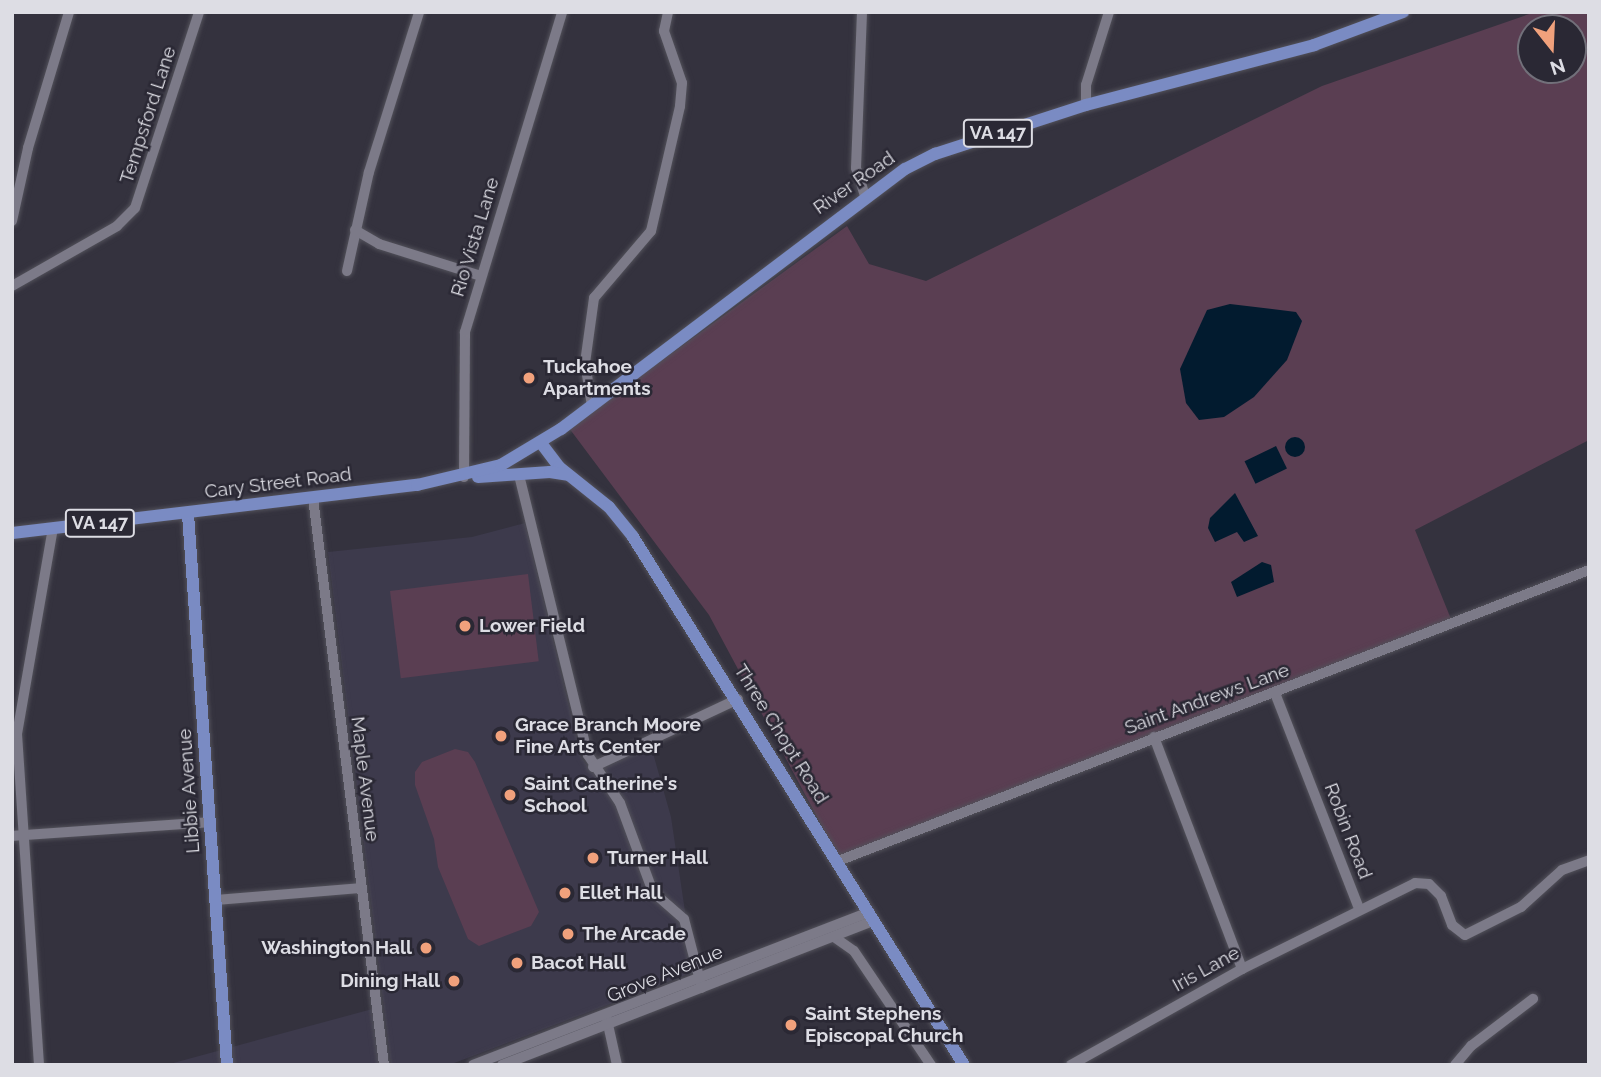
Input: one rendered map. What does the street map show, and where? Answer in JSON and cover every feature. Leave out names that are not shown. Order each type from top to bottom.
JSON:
[{"type":"main road","name":"River Road","points":[[541,443],[865,196],[935,155],[1086,105],[1314,45],[1404,12]]},
{"type":"main road","name":"Cary Street Road","points":[[12,533],[188,514],[464,477],[517,459],[541,443]]},
{"type":"main road","name":"Three Chopt Road","points":[[541,443],[571,476],[603,501],[633,537],[738,699],[964,1065]]},
{"type":"main road","points":[[464,477],[550,472],[571,476]]},
{"type":"main road","name":"Libbie Avenue","points":[[188,514],[227,1065]]},
{"type":"street","points":[[12,221],[28,148],[69,12]]},
{"type":"street","name":"Tempsford Lane","points":[[12,286],[117,226],[135,208],[199,12]]},
{"type":"street","points":[[347,271],[355,230],[419,12]]},
{"type":"street","name":"Rio Vista Lane","points":[[464,477],[465,332],[562,12]]},
{"type":"street","points":[[592,406],[585,363],[594,298],[651,230],[680,106],[682,83],[664,31],[668,12]]},
{"type":"street","points":[[862,12],[856,168],[865,196]]},
{"type":"street","points":[[1086,105],[1086,85],[1109,12]]},
{"type":"street","points":[[355,230],[379,244],[481,276]]},
{"type":"street","points":[[519,475],[593,766],[620,803],[653,892],[684,919],[701,984]]},
{"type":"street","name":"Maple Avenue","points":[[313,498],[384,1065]]},
{"type":"street","points":[[39,1065],[17,836],[18,685],[53,528]]},
{"type":"street","name":"Saint Andrews Lane","points":[[838,861],[1589,570]]},
{"type":"street","name":"Robin Road","points":[[1275,693],[1359,908],[1415,883],[1429,884],[1441,896],[1452,925],[1465,935],[1521,907],[1562,870],[1589,860]]},
{"type":"street","points":[[593,766],[738,699]]},
{"type":"street","points":[[1154,737],[1242,969]]},
{"type":"street","points":[[17,836],[211,822]]},
{"type":"street","points":[[215,900],[361,888]]},
{"type":"street","name":"Iris Lane","points":[[1071,1065],[1242,969],[1359,908]]},
{"type":"street","name":"Grove Avenue","points":[[502,1065],[607,1020],[872,916]]},
{"type":"street","name":"Grove Avenue","points":[[701,984],[834,937],[872,916]]},
{"type":"street","points":[[834,937],[854,951],[931,1065]]},
{"type":"street","points":[[1455,1065],[1471,1046],[1533,999]]},
{"type":"street","points":[[607,1020],[617,1065]]},
{"type":"street","name":"Grove Avenue","points":[[473,1065],[607,1020]]},
{"type":"shaded area","points":[[1589,12],[1589,440],[1415,530],[1451,619],[838,856],[709,615],[569,428],[847,226],[869,264],[926,281],[1322,86],[1517,18],[1517,84],[1587,84],[1587,14],[1529,14]]},
{"type":"shaded area","name":"Saint Catherine's School","points":[[525,523],[581,757],[592,773],[651,746],[671,817],[694,972],[449,1065],[391,1065],[328,552],[472,537]]},
{"type":"shaded area","name":"Lower Field","points":[[528,574],[539,661],[401,678],[390,591]]},
{"type":"shaded area","points":[[455,749],[468,752],[475,762],[539,912],[531,926],[479,946],[468,939],[438,867],[434,839],[415,785],[415,772],[422,762]]},
{"type":"shaded area","points":[[376,1008],[386,1065],[166,1065]]},
{"type":"water","points":[[1230,304],[1296,312],[1302,321],[1287,360],[1254,397],[1224,417],[1199,420],[1186,403],[1180,369],[1207,310]]},
{"type":"water","points":[[1291,437],[1299,437],[1305,447],[1299,457],[1291,457],[1285,451],[1285,443]]},
{"type":"water","points":[[1276,446],[1287,468],[1256,484],[1245,461]]},
{"type":"water","points":[[1235,493],[1258,536],[1244,542],[1237,532],[1215,542],[1208,528],[1210,518]]},
{"type":"water","points":[[1262,562],[1271,565],[1274,582],[1237,597],[1231,582]]},
{"type":"place","name":"Tuckahoe Apartments","points":[[529,378]]},
{"type":"place","name":"Lower Field","points":[[465,626]]},
{"type":"place","name":"Grace Branch Moore Fine Arts Center","points":[[501,736]]},
{"type":"place","name":"Saint Catherine's School","points":[[510,795]]},
{"type":"place","name":"Turner Hall","points":[[593,858]]},
{"type":"place","name":"Ellet Hall","points":[[565,893]]},
{"type":"place","name":"The Arcade","points":[[568,934]]},
{"type":"place","name":"Washington Hall","points":[[426,948]]},
{"type":"place","name":"Bacot Hall","points":[[517,963]]},
{"type":"place","name":"Dining Hall","points":[[454,981]]},
{"type":"place","name":"Saint Stephens Episcopal Church","points":[[791,1025]]}]
